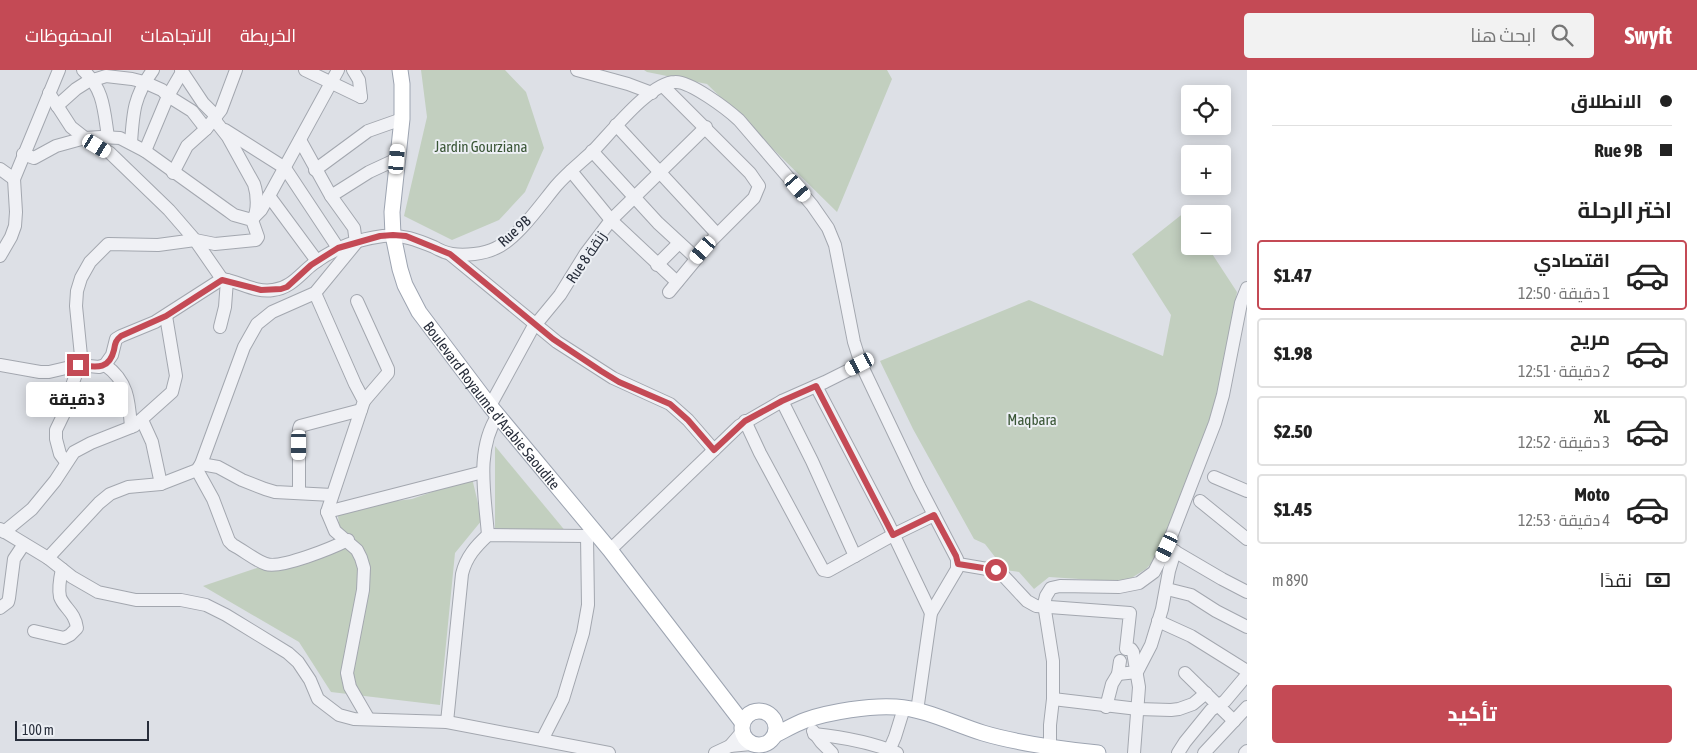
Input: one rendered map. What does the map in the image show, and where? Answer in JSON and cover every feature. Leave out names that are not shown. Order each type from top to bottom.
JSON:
[{"type":"main road","name":"Boulevard Royaume d'Arabie Saoudite","points":[[400,70],[402,119],[392,212],[393,235],[405,285],[419,312],[494,410],[592,534],[610,550],[721,693],[750,719],[807,720],[868,708],[910,710],[997,737],[1025,743],[1098,753]]},
{"type":"main road","points":[[751,744],[745,739],[750,719],[770,715],[775,720],[775,735]]},
{"type":"main road","name":"Boulevard Royaume d'Arabie Saoudite","points":[[751,744],[765,744],[775,735],[807,720]]},
{"type":"street","points":[[0,256],[15,226],[14,179],[59,70]]},
{"type":"street","points":[[83,70],[144,82],[162,90],[192,112],[206,129]]},
{"type":"street","points":[[131,143],[134,108],[144,82],[153,70]]},
{"type":"street","points":[[219,123],[236,70]]},
{"type":"street","points":[[305,70],[361,97],[359,80],[353,70]]},
{"type":"street","points":[[253,218],[262,210],[338,70]]},
{"type":"street","points":[[577,70],[628,84],[652,93]]},
{"type":"street","points":[[66,462],[60,454],[56,430],[69,403],[70,391],[81,356],[76,300],[81,278],[90,262],[108,244],[158,245],[195,240],[215,244],[256,240],[258,237],[253,218],[256,190],[213,113],[202,103],[182,71],[168,96],[145,151]]},
{"type":"street","points":[[57,106],[86,82],[103,75]]},
{"type":"street","points":[[103,75],[102,98],[108,137]]},
{"type":"street","points":[[667,84],[680,82],[692,87],[732,114],[757,140],[825,222],[835,245],[860,364],[956,556],[958,564],[954,575],[931,613],[910,710],[895,737],[892,752],[840,737],[814,734]]},
{"type":"street","points":[[570,170],[611,220],[657,265],[673,287],[717,234],[754,198],[759,186],[750,173],[667,84]]},
{"type":"street","name":"Rue 9B","points":[[224,280],[261,290],[281,289],[287,287],[317,261],[338,248],[380,236],[406,236],[450,254],[473,254],[501,246],[534,213],[570,170],[592,152],[636,105],[667,84]]},
{"type":"street","points":[[49,92],[71,127],[110,153],[169,210],[195,240],[224,280],[226,307],[220,327]]},
{"type":"street","points":[[315,170],[368,131],[402,119]]},
{"type":"street","points":[[173,172],[187,146],[206,129],[219,123]]},
{"type":"street","points":[[219,123],[285,168],[338,248]]},
{"type":"street","points":[[616,125],[717,234]]},
{"type":"street","name":"Rue 8 زنقة","points":[[488,535],[483,472],[488,432],[494,410],[536,324],[560,295],[586,253],[611,220],[636,198],[706,127]]},
{"type":"street","points":[[23,154],[34,158],[56,146],[85,138],[120,138],[145,151],[234,215],[253,218]]},
{"type":"street","points":[[300,140],[330,196],[354,228],[356,243],[315,292],[272,312],[257,324],[244,347],[199,467],[228,541],[264,564],[279,565],[348,540]]},
{"type":"street","points":[[592,152],[658,223],[696,258]]},
{"type":"street","points":[[330,196],[369,172],[397,159]]},
{"type":"street","points":[[0,169],[14,179]]},
{"type":"street","points":[[270,196],[317,261]]},
{"type":"street","points":[[657,265],[679,243]]},
{"type":"street","points":[[450,254],[556,342],[606,374],[670,404],[688,420],[714,450]]},
{"type":"street","points":[[0,365],[49,372],[78,365],[99,367],[105,365],[112,356],[116,340],[121,336],[166,316],[224,280]]},
{"type":"street","points":[[315,292],[363,405]]},
{"type":"street","points":[[1137,672],[1150,645],[1162,609],[1167,589],[1171,549],[1221,405],[1246,295]]},
{"type":"street","points":[[356,301],[388,369],[388,373],[363,405],[328,512],[335,531],[348,540],[357,550],[364,568],[364,584],[347,674],[350,687],[368,718]]},
{"type":"street","points":[[166,316],[175,368],[174,388],[168,398],[131,428],[81,447],[74,452],[55,481],[32,510],[2,530],[48,558],[72,577],[98,592],[136,600],[181,600],[206,605],[226,615],[288,653],[303,668],[318,699],[334,713],[354,719],[447,722],[609,753]]},
{"type":"street","points":[[610,550],[745,421],[860,364]]},
{"type":"street","points":[[105,365],[116,373],[126,391],[130,409],[131,428]]},
{"type":"street","points":[[816,386],[931,613]]},
{"type":"street","points":[[782,401],[812,461],[855,556]]},
{"type":"street","points":[[299,492],[298,429],[300,426],[363,405]]},
{"type":"street","points":[[142,420],[152,442],[162,484]]},
{"type":"street","points":[[745,421],[780,492],[822,570],[828,571],[934,515]]},
{"type":"street","points":[[48,558],[99,503],[110,494],[128,487],[162,484],[199,467],[218,467],[242,480],[275,492],[332,495]]},
{"type":"street","points":[[328,512],[483,472]]},
{"type":"street","points":[[1214,477],[1247,491]]},
{"type":"street","points":[[1200,501],[1247,539]]},
{"type":"street","points":[[447,722],[462,574],[467,559],[478,544],[488,535],[592,534],[588,605],[583,633],[563,699],[542,740]]},
{"type":"street","points":[[0,608],[10,598],[14,559],[24,544]]},
{"type":"street","points":[[1171,549],[1247,592]]},
{"type":"street","points":[[1050,746],[1053,660],[1044,607],[1046,596],[1053,587],[1119,587],[1139,583],[1154,572],[1171,549]]},
{"type":"street","points":[[958,564],[996,570],[1004,574],[1014,589],[1027,601],[1036,606],[1129,613],[1126,649],[1133,651],[1139,687],[1134,753]]},
{"type":"street","points":[[34,631],[64,638],[77,628],[76,621],[60,598],[62,569]]},
{"type":"street","points":[[1167,589],[1191,595],[1247,627]]},
{"type":"street","points":[[1158,621],[1191,636],[1247,671]]},
{"type":"street","points":[[1106,707],[1112,682],[1119,668],[1137,672]]},
{"type":"street","points":[[1185,673],[1234,721]]},
{"type":"street","points":[[1178,753],[1211,710],[1225,701],[1247,675]]},
{"type":"street","points":[[1053,699],[1138,710],[1179,709],[1193,704],[1206,693]]},
{"type":"street","points":[[1204,753],[1247,707]]},
{"type":"street","points":[[730,746],[750,719]]},
{"type":"street","points":[[807,720],[814,734],[832,753]]},
{"type":"street","points":[[716,753],[730,746],[751,744]]},
{"type":"green space","name":"Jardin Gourziana","points":[[421,70],[505,70],[526,92],[544,148],[525,192],[499,220],[452,240],[404,216],[427,117]]},
{"type":"green space","points":[[644,70],[887,70],[892,79],[837,212],[707,84]]},
{"type":"green space","name":"Maqbara","points":[[1181,215],[1181,255],[1213,255],[1237,292],[1216,409],[1161,553],[1146,569],[1125,582],[1049,577],[1034,589],[1019,572],[1005,570],[985,544],[974,539],[913,429],[880,361],[1029,300],[1163,356],[1171,315],[1132,254]]},
{"type":"green space","points":[[495,446],[567,533],[495,530]]},
{"type":"green space","points":[[472,478],[482,520],[455,553],[440,705],[331,692],[299,642],[203,586],[341,540],[337,508],[412,499]]},
{"type":"route","points":[[78,365],[99,367],[105,365],[112,356],[116,340],[121,336],[166,316],[222,280],[261,290],[281,289],[287,287],[311,265],[338,248],[380,236],[406,236],[450,254],[498,292],[541,330],[601,371],[619,382],[660,398],[670,404],[688,420],[714,450],[745,421],[782,401],[816,386],[893,535],[934,515],[956,556],[958,564],[996,570]]}]
